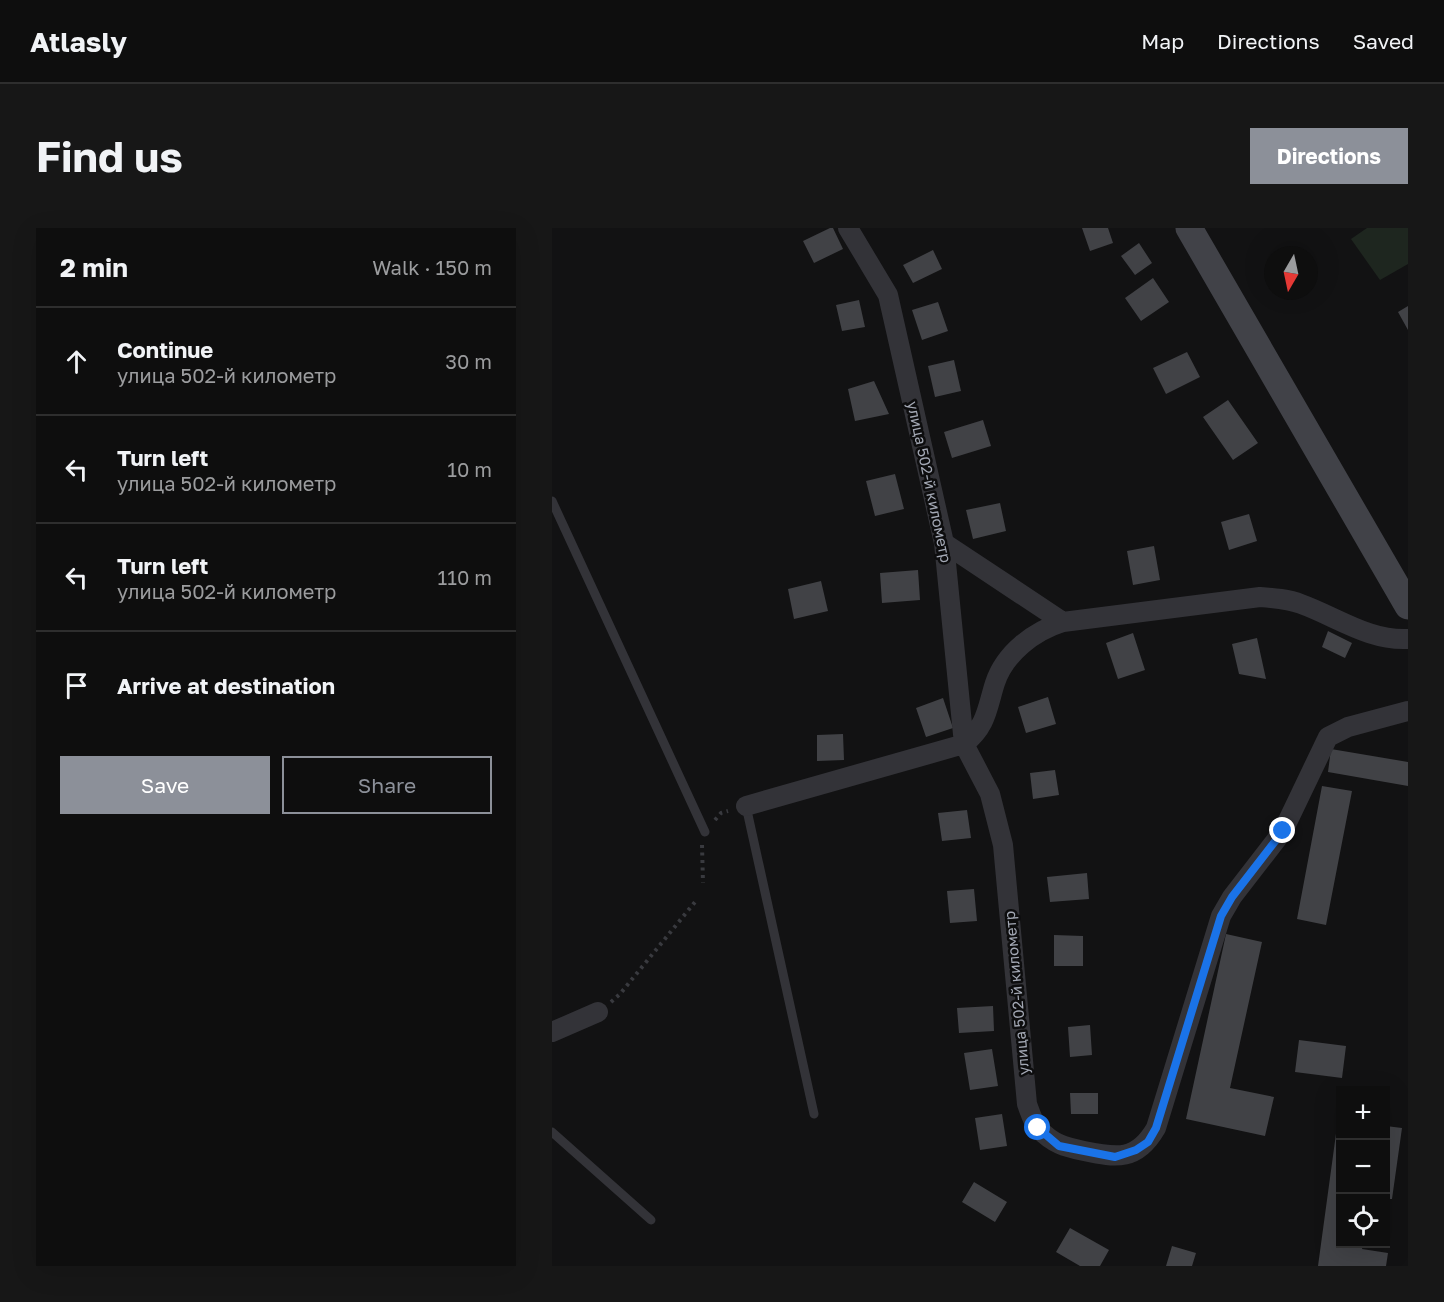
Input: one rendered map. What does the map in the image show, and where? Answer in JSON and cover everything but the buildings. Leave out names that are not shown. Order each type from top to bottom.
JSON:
[{"type":"street","name":"улица 502-й километр","points":[[848,228],[888,295],[944,543],[964,744],[990,794],[1003,845],[1027,1104],[1038,1128],[1059,1146],[1115,1157],[1136,1150],[1148,1142],[1156,1128],[1221,916],[1232,897],[1283,831],[1328,737],[1348,727],[1408,711]]},
{"type":"street","points":[[1190,228],[1408,606]]},
{"type":"street","points":[[944,543],[1063,622]]},
{"type":"street","points":[[746,806],[964,744],[977,734],[985,721],[996,680],[1012,656],[1034,634],[1063,622],[1260,597],[1300,604],[1370,635],[1386,639],[1408,639]]},
{"type":"street","points":[[552,1032],[598,1012]]},
{"type":"lane","points":[[552,501],[705,832]]},
{"type":"lane","points":[[746,806],[814,1114]]},
{"type":"lane","points":[[552,1132],[651,1220]]},
{"type":"path","points":[[598,1012],[620,994],[695,902]]},
{"type":"shaded area","points":[[1367,228],[1408,228],[1408,264],[1380,280],[1351,239]]},
{"type":"route","points":[[1038,1128],[1059,1146],[1115,1157],[1136,1150],[1148,1142],[1156,1128],[1221,916],[1232,897],[1283,831]]}]
